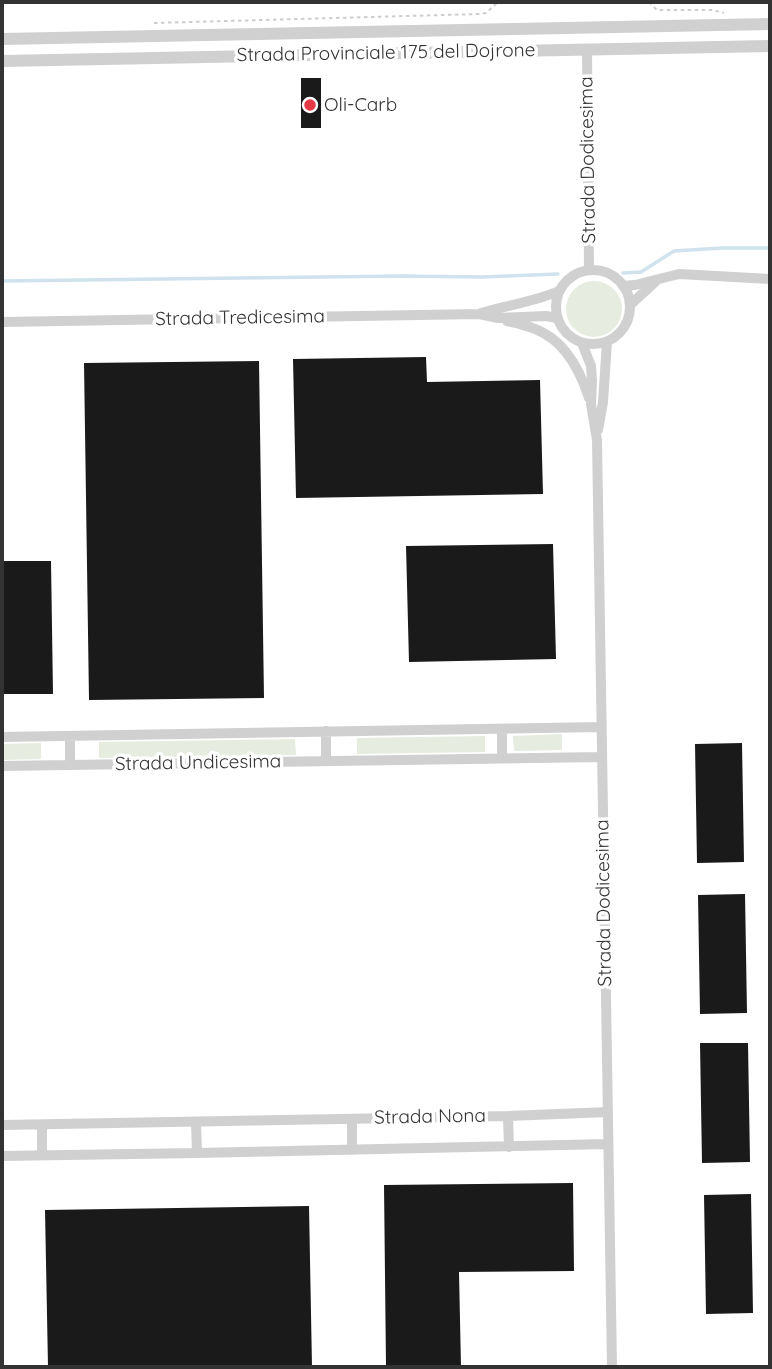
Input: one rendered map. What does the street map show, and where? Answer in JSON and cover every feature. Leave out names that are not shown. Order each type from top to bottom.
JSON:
[{"type":"street","name":"Strada Provinciale 175 del Dojrone","points":[[2,39],[770,24]]},
{"type":"street","name":"Strada Provinciale 175 del Dojrone","points":[[2,61],[770,46]]},
{"type":"street","name":"Strada Dodicesima","points":[[587,49],[589,270]]},
{"type":"street","name":"Strada Dodicesima","points":[[479,314],[550,295],[559,291],[566,281],[589,270],[608,274],[623,286]]},
{"type":"street","points":[[559,291],[557,318],[565,332],[582,343],[595,345],[617,336],[629,317],[629,299],[623,286],[657,281],[680,274],[770,279]]},
{"type":"street","points":[[630,305],[657,281]]},
{"type":"street","points":[[479,314],[536,329],[550,337],[574,363],[582,378],[591,404],[597,440]]},
{"type":"street","name":"Strada Tredicesima","points":[[2,322],[479,314]]},
{"type":"street","points":[[498,318],[557,318]]},
{"type":"street","points":[[597,440],[603,402],[607,342]]},
{"type":"street","points":[[582,343],[591,366],[591,404]]},
{"type":"street","name":"Strada Dodicesima","points":[[597,440],[612,1367]]},
{"type":"street","name":"Strada Undicesima","points":[[2,737],[601,727]]},
{"type":"street","points":[[502,729],[502,758]]},
{"type":"street","points":[[326,731],[326,760]]},
{"type":"street","points":[[70,736],[70,765]]},
{"type":"street","name":"Strada Undicesima","points":[[2,766],[602,757]]},
{"type":"street","name":"Strada Nona","points":[[2,1125],[608,1112]]},
{"type":"street","name":"Strada Nona","points":[[508,1116],[509,1147]]},
{"type":"street","name":"Strada Nona","points":[[352,1119],[352,1150]]},
{"type":"street","points":[[196,1122],[197,1153]]},
{"type":"street","points":[[42,1125],[42,1154]]},
{"type":"street","name":"Strada Nona","points":[[2,1156],[608,1144]]},
{"type":"path","points":[[152,23],[480,14],[486,13],[498,2]]},
{"type":"path","points":[[649,2],[657,10],[713,10],[732,15]]},
{"type":"shaded area","points":[[594,281],[605,283],[614,289],[620,298],[620,320],[614,329],[605,335],[594,337],[583,335],[574,329],[568,320],[566,309],[568,298],[574,289],[583,283]]},
{"type":"shaded area","points":[[562,734],[562,750],[514,751],[513,736]]},
{"type":"shaded area","points":[[485,736],[485,752],[357,754],[357,738]]},
{"type":"shaded area","points":[[295,739],[296,755],[99,758],[99,742]]},
{"type":"shaded area","points":[[41,743],[41,759],[2,760],[2,744]]},
{"type":"building","points":[[301,78],[321,78],[321,128],[301,128]]},
{"type":"building","points":[[426,357],[427,382],[540,380],[543,494],[296,498],[293,359]]},
{"type":"building","points":[[259,361],[264,698],[89,700],[84,363]]},
{"type":"building","points":[[553,544],[556,659],[409,662],[406,546]]},
{"type":"building","points":[[2,561],[51,561],[53,694],[2,694]]},
{"type":"building","points":[[742,743],[744,862],[697,863],[695,744]]},
{"type":"building","points":[[745,894],[747,1013],[700,1014],[698,895]]},
{"type":"building","points":[[700,1043],[748,1043],[750,1162],[702,1163]]},
{"type":"building","points":[[573,1183],[574,1271],[459,1272],[461,1367],[386,1367],[384,1185]]},
{"type":"building","points":[[751,1194],[753,1313],[706,1314],[704,1195]]},
{"type":"building","points":[[309,1206],[312,1367],[48,1367],[45,1210]]},
{"type":"waterway","points":[[623,273],[641,272],[674,251],[770,248]]},
{"type":"waterway","points":[[2,281],[558,274]]},
{"type":"place","name":"Oli-Carb","points":[[310,105]]}]
